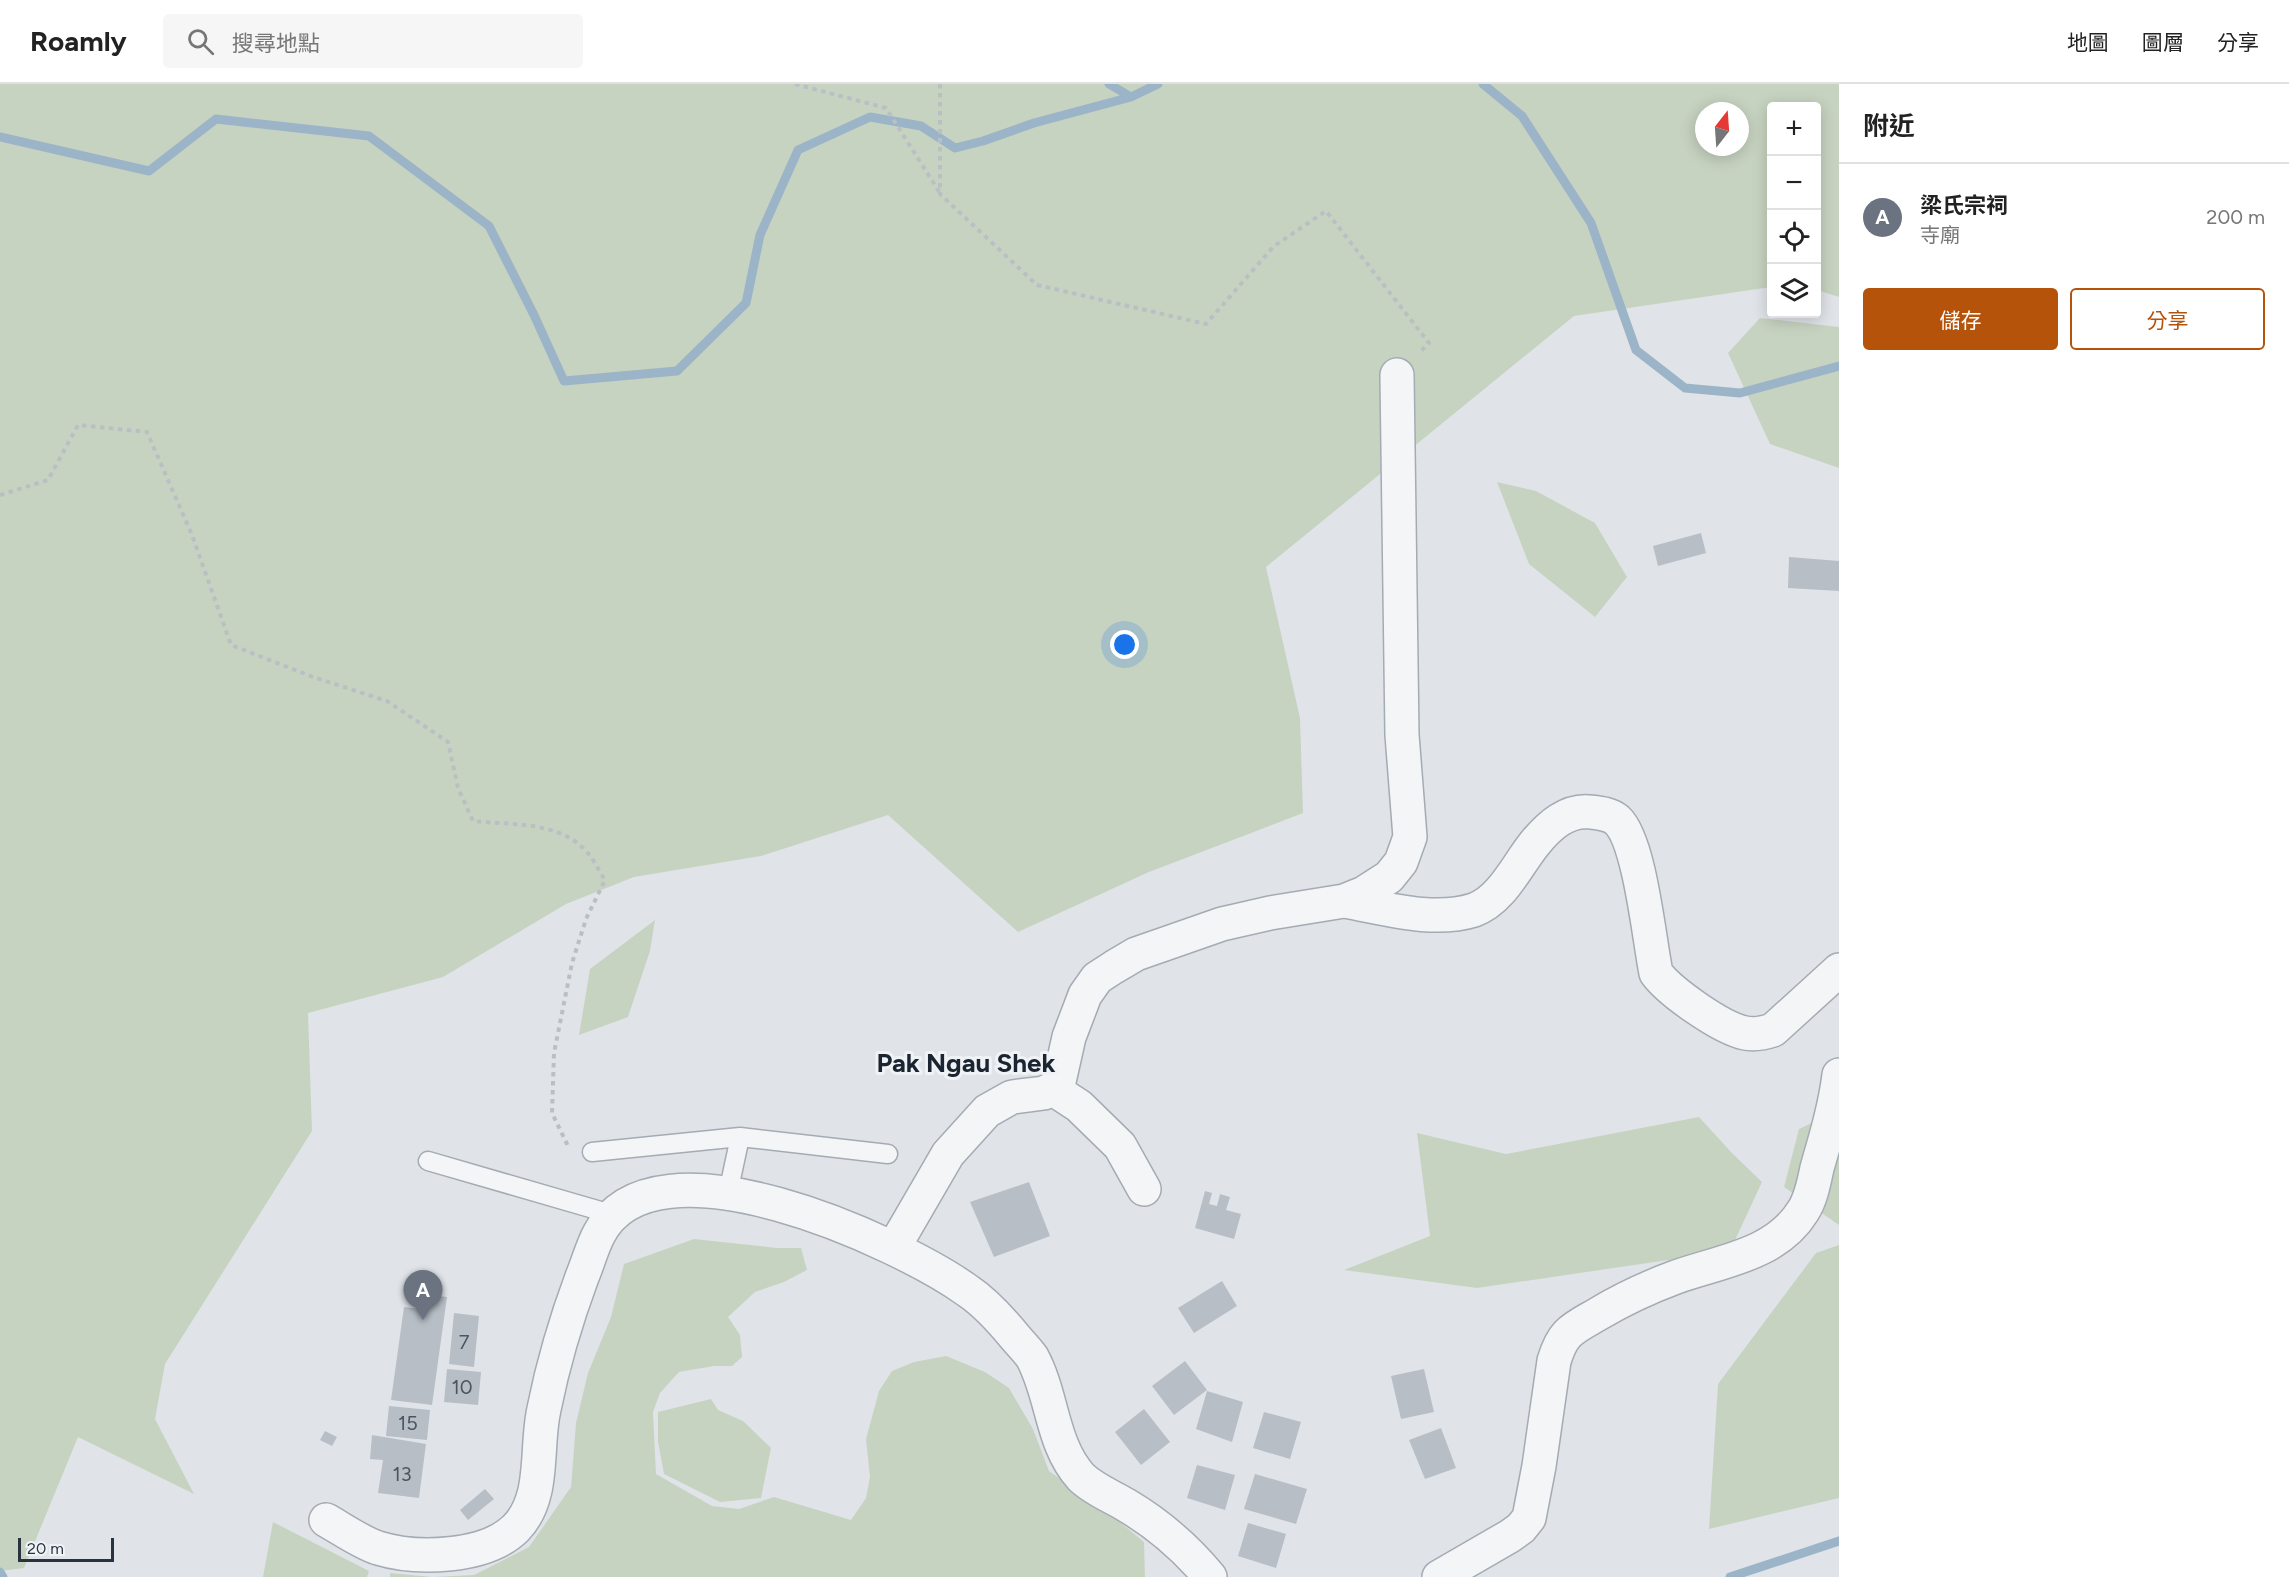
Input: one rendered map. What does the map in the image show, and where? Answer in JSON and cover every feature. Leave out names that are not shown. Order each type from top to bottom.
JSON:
[{"type":"street","points":[[894,1247],[948,1154],[987,1111],[1012,1097],[1044,1093],[1053,1089],[1061,1081],[1069,1037],[1085,995],[1097,978],[1136,954],[1222,924],[1270,912],[1344,901],[1364,893],[1389,877],[1401,862],[1410,837],[1402,735],[1397,375]]},
{"type":"street","points":[[1344,901],[1431,915],[1474,910],[1488,903],[1548,828],[1570,814],[1584,811],[1601,813],[1616,819],[1632,845],[1656,973],[1663,983],[1688,1001],[1728,1026],[1744,1033],[1760,1034],[1773,1030],[1839,970]]},
{"type":"street","points":[[1439,1577],[1510,1536],[1529,1518],[1554,1361],[1558,1345],[1567,1332],[1624,1298],[1677,1277],[1749,1255],[1765,1246],[1797,1219],[1804,1210],[1810,1194],[1836,1098],[1839,1075]]},
{"type":"street","points":[[1053,1089],[1079,1106],[1120,1146],[1144,1189]]},
{"type":"street","points":[[326,1520],[379,1548],[423,1555],[460,1553],[486,1547],[514,1530],[527,1514],[533,1499],[542,1414],[566,1322],[599,1234],[611,1214],[629,1201],[649,1194],[691,1190],[728,1193],[849,1228],[894,1247],[933,1268],[970,1292],[997,1317],[1031,1357],[1060,1442],[1070,1464],[1084,1481],[1127,1506],[1171,1537],[1195,1558],[1210,1577]]},
{"type":"lane","points":[[728,1193],[740,1137]]},
{"type":"lane","points":[[592,1152],[740,1137],[888,1154]]},
{"type":"lane","points":[[428,1161],[611,1214]]},
{"type":"path","points":[[795,84],[886,108],[940,194],[1037,285],[1206,324],[1274,246],[1326,211],[1429,344],[1397,375]]},
{"type":"path","points":[[940,84],[940,194]]},
{"type":"path","points":[[0,495],[48,480],[78,425],[147,432],[192,535],[231,645],[313,677],[387,701],[448,742],[458,788],[473,821],[543,828],[567,836],[587,852],[605,880],[586,919],[572,963],[554,1053],[552,1113],[569,1149],[592,1152]]},
{"type":"green space","points":[[0,84],[1839,84],[1839,297],[1821,291],[1821,102],[1767,102],[1767,288],[1574,316],[1266,567],[1300,718],[1303,813],[1149,872],[1018,932],[888,815],[761,856],[634,877],[566,904],[443,977],[308,1013],[312,1131],[165,1364],[155,1419],[194,1494],[78,1437],[24,1568],[0,1571]]},
{"type":"green space","points":[[1760,318],[1839,327],[1839,468],[1770,444],[1728,353]]},
{"type":"green space","points":[[1497,482],[1536,491],[1595,523],[1627,577],[1595,617],[1529,564]]},
{"type":"green space","points":[[655,920],[650,951],[628,1017],[579,1035],[590,969]]},
{"type":"green space","points":[[1839,1110],[1839,1225],[1784,1187],[1799,1129]]},
{"type":"green space","points":[[1699,1117],[1762,1182],[1730,1251],[1477,1288],[1344,1270],[1430,1236],[1417,1133],[1506,1154]]},
{"type":"green space","points":[[694,1239],[777,1248],[801,1248],[807,1270],[784,1282],[755,1292],[728,1317],[740,1335],[742,1357],[732,1366],[714,1366],[679,1372],[660,1393],[653,1412],[656,1474],[712,1506],[739,1509],[774,1497],[851,1520],[866,1498],[870,1477],[866,1439],[879,1391],[892,1371],[914,1362],[946,1356],[985,1372],[1009,1388],[1033,1429],[1049,1471],[1104,1509],[1144,1542],[1145,1577],[433,1577],[474,1575],[529,1547],[571,1487],[576,1423],[588,1373],[611,1317],[624,1264]]},
{"type":"green space","points":[[1839,1245],[1839,1498],[1709,1529],[1718,1384],[1816,1253]]},
{"type":"green space","points":[[711,1399],[718,1410],[743,1421],[771,1448],[761,1498],[720,1502],[664,1474],[658,1442],[658,1412]]},
{"type":"green space","points":[[273,1522],[369,1571],[367,1577],[263,1577]]},
{"type":"green space","points":[[390,1573],[433,1577],[390,1577]]},
{"type":"building","points":[[1701,533],[1706,553],[1658,566],[1653,546]]},
{"type":"building","points":[[1789,557],[1839,561],[1839,591],[1788,588]]},
{"type":"building","points":[[1029,1182],[1050,1236],[994,1257],[970,1202]]},
{"type":"building","points":[[1205,1191],[1212,1193],[1209,1204],[1217,1206],[1220,1194],[1230,1197],[1226,1210],[1241,1214],[1234,1239],[1195,1228]]},
{"type":"building","points":[[1222,1281],[1237,1306],[1194,1333],[1178,1308]]},
{"type":"building","points":[[430,1295],[447,1297],[432,1405],[391,1400],[404,1307],[428,1310]]},
{"type":"building","points":[[454,1313],[479,1316],[474,1367],[449,1364]]},
{"type":"building","points":[[1185,1361],[1207,1390],[1174,1415],[1152,1386]]},
{"type":"building","points":[[447,1369],[481,1372],[478,1405],[444,1402]]},
{"type":"building","points":[[1424,1369],[1434,1412],[1401,1419],[1391,1376]]},
{"type":"building","points":[[1207,1391],[1243,1402],[1232,1442],[1196,1429]]},
{"type":"building","points":[[389,1406],[430,1410],[427,1440],[386,1436]]},
{"type":"building","points":[[1144,1409],[1170,1442],[1141,1465],[1115,1432]]},
{"type":"building","points":[[1264,1412],[1301,1422],[1290,1459],[1253,1448]]},
{"type":"building","points":[[1441,1428],[1456,1468],[1425,1479],[1409,1440]]},
{"type":"building","points":[[325,1431],[337,1437],[332,1446],[320,1440]]},
{"type":"building","points":[[372,1435],[426,1444],[419,1498],[378,1493],[383,1460],[370,1459]]},
{"type":"building","points":[[1197,1465],[1235,1475],[1225,1510],[1187,1498]]},
{"type":"building","points":[[1255,1474],[1307,1489],[1296,1524],[1244,1509]]},
{"type":"building","points":[[485,1489],[494,1499],[468,1520],[460,1510]]},
{"type":"building","points":[[1248,1523],[1286,1534],[1276,1568],[1238,1556]]},
{"type":"waterway","points":[[1109,84],[1131,97],[1158,84]]},
{"type":"waterway","points":[[1483,84],[1522,116],[1591,223],[1636,350],[1685,388],[1740,393],[1839,366]]},
{"type":"waterway","points":[[0,137],[149,171],[216,119],[369,136],[489,226],[564,381],[677,371],[746,303],[760,235],[798,150],[870,117],[921,126],[955,148],[1034,123],[1131,97]]},
{"type":"waterway","points":[[1730,1577],[1839,1541]]},
{"type":"waterway","points":[[0,1572],[3,1577]]},
{"type":"place","name":"梁氏宗祠","points":[[423,1320]]},
{"type":"district","name":"Pak Ngau Shek","points":[[966,1063]]}]
